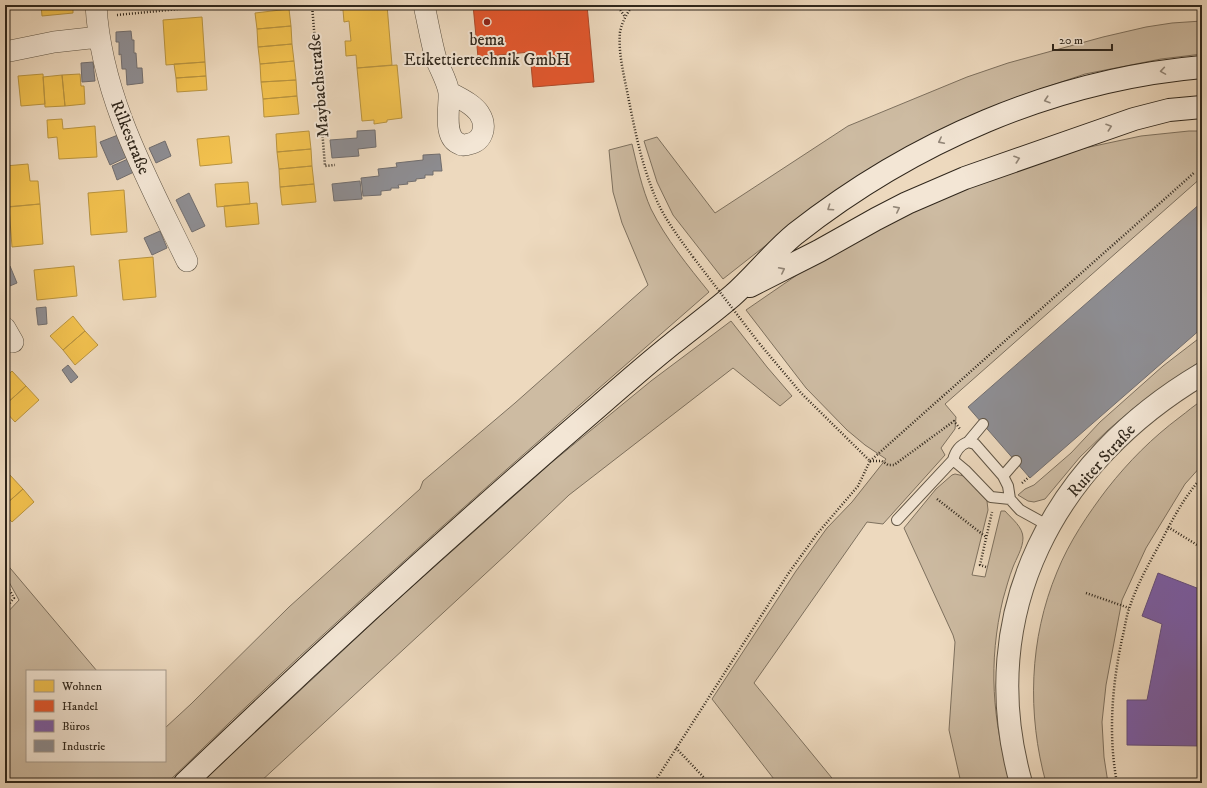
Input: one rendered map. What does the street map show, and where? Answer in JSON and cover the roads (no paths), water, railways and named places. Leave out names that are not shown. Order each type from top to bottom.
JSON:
[{"type":"main road","points":[[185,783],[279,692],[506,486],[674,343],[735,294],[781,246],[822,214],[880,176],[952,135],[1020,108],[1084,88],[1139,75],[1202,67]]},
{"type":"main road","points":[[735,294],[819,251],[901,206],[965,178],[1134,119],[1168,110],[1202,107]]},
{"type":"main road","name":"Ruiter Straße","points":[[1021,783],[1012,746],[1007,690],[1012,629],[1023,586],[1030,567],[1049,526],[1075,485],[1107,448],[1159,402],[1202,374]]},
{"type":"street","points":[[424,5],[435,56],[449,92]]},
{"type":"street","points":[[5,52],[54,42],[98,20]]},
{"type":"street","name":"Rilkestraße","points":[[98,20],[112,88],[125,126],[145,174],[187,261]]},
{"type":"lane","points":[[897,520],[954,460],[956,451],[968,442],[983,424]]},
{"type":"lane","points":[[968,442],[975,444],[1003,476],[1007,483],[1010,499],[1020,510],[1049,526]]},
{"type":"lane","points":[[954,460],[966,470],[991,497],[1010,499]]},
{"type":"lane","points":[[1003,476],[1016,461]]},
{"type":"place","name":"bema Etikettiertechnik GmbH","points":[[487,22]]}]
